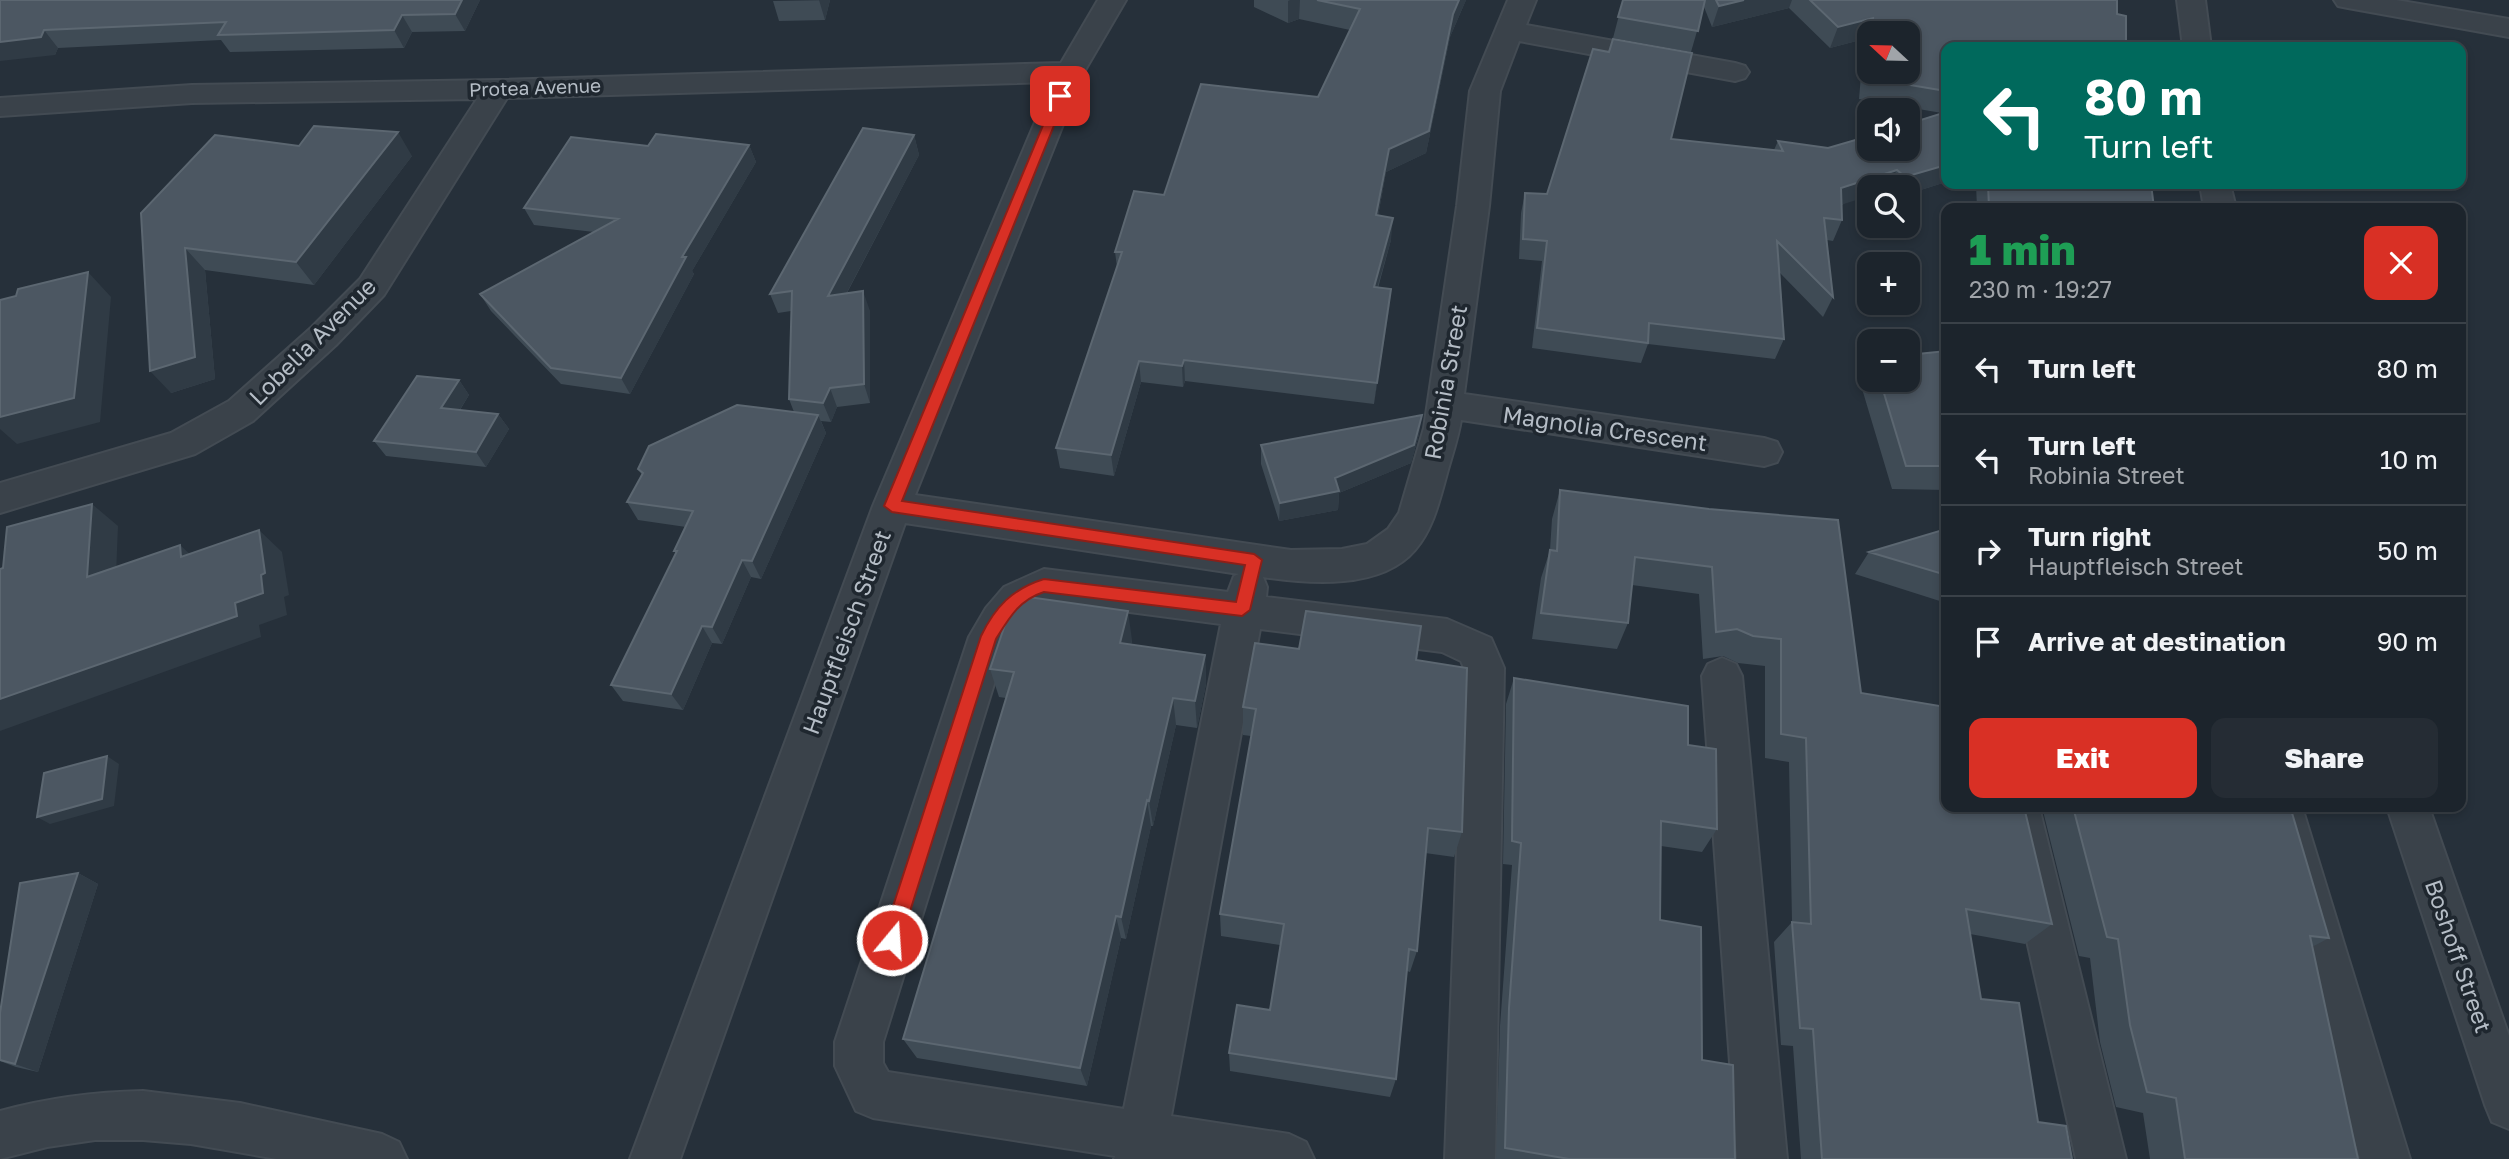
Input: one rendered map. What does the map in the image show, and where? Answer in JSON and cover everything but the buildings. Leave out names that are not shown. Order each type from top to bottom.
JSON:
[{"type":"street","name":"Hauptfleisch Street","points":[[655,1159],[892,506],[1070,72],[1112,0]]},
{"type":"street","points":[[2191,0],[2196,42]]},
{"type":"street","points":[[2348,0],[2509,28]]},
{"type":"street","points":[[1516,15],[1735,72]]},
{"type":"street","name":"Robinia Street","points":[[892,506],[1291,566],[1342,565],[1377,558],[1401,540],[1416,517],[1445,404],[1473,206],[1485,91],[1516,15]]},
{"type":"street","name":"Protea Avenue","points":[[0,107],[192,94],[498,89],[1070,72]]},
{"type":"street","name":"Lobelia Avenue","points":[[0,498],[182,444],[241,411],[324,336],[372,287],[498,89]]},
{"type":"street","name":"Magnolia Crescent","points":[[1445,404],[1765,452]]},
{"type":"street","points":[[1141,1148],[1242,610],[1254,560]]},
{"type":"street","points":[[1289,1159],[1141,1148],[873,1094],[859,1066],[859,1042],[989,636],[1009,605],[1026,591],[1044,585],[1447,636],[1477,650],[1484,668],[1470,1159]]},
{"type":"street","points":[[1721,677],[1762,1159]]},
{"type":"street","points":[[2019,812],[2101,1159]]},
{"type":"street","points":[[2282,812],[2385,1159]]},
{"type":"street","name":"Boshoff Street","points":[[2410,812],[2509,1104]]},
{"type":"street","points":[[0,1135],[28,1125],[101,1113],[186,1118],[382,1159]]},
{"type":"route","points":[[892,940],[989,636],[1009,605],[1026,591],[1044,585],[1242,610],[1254,560],[892,506],[1060,96]]}]
